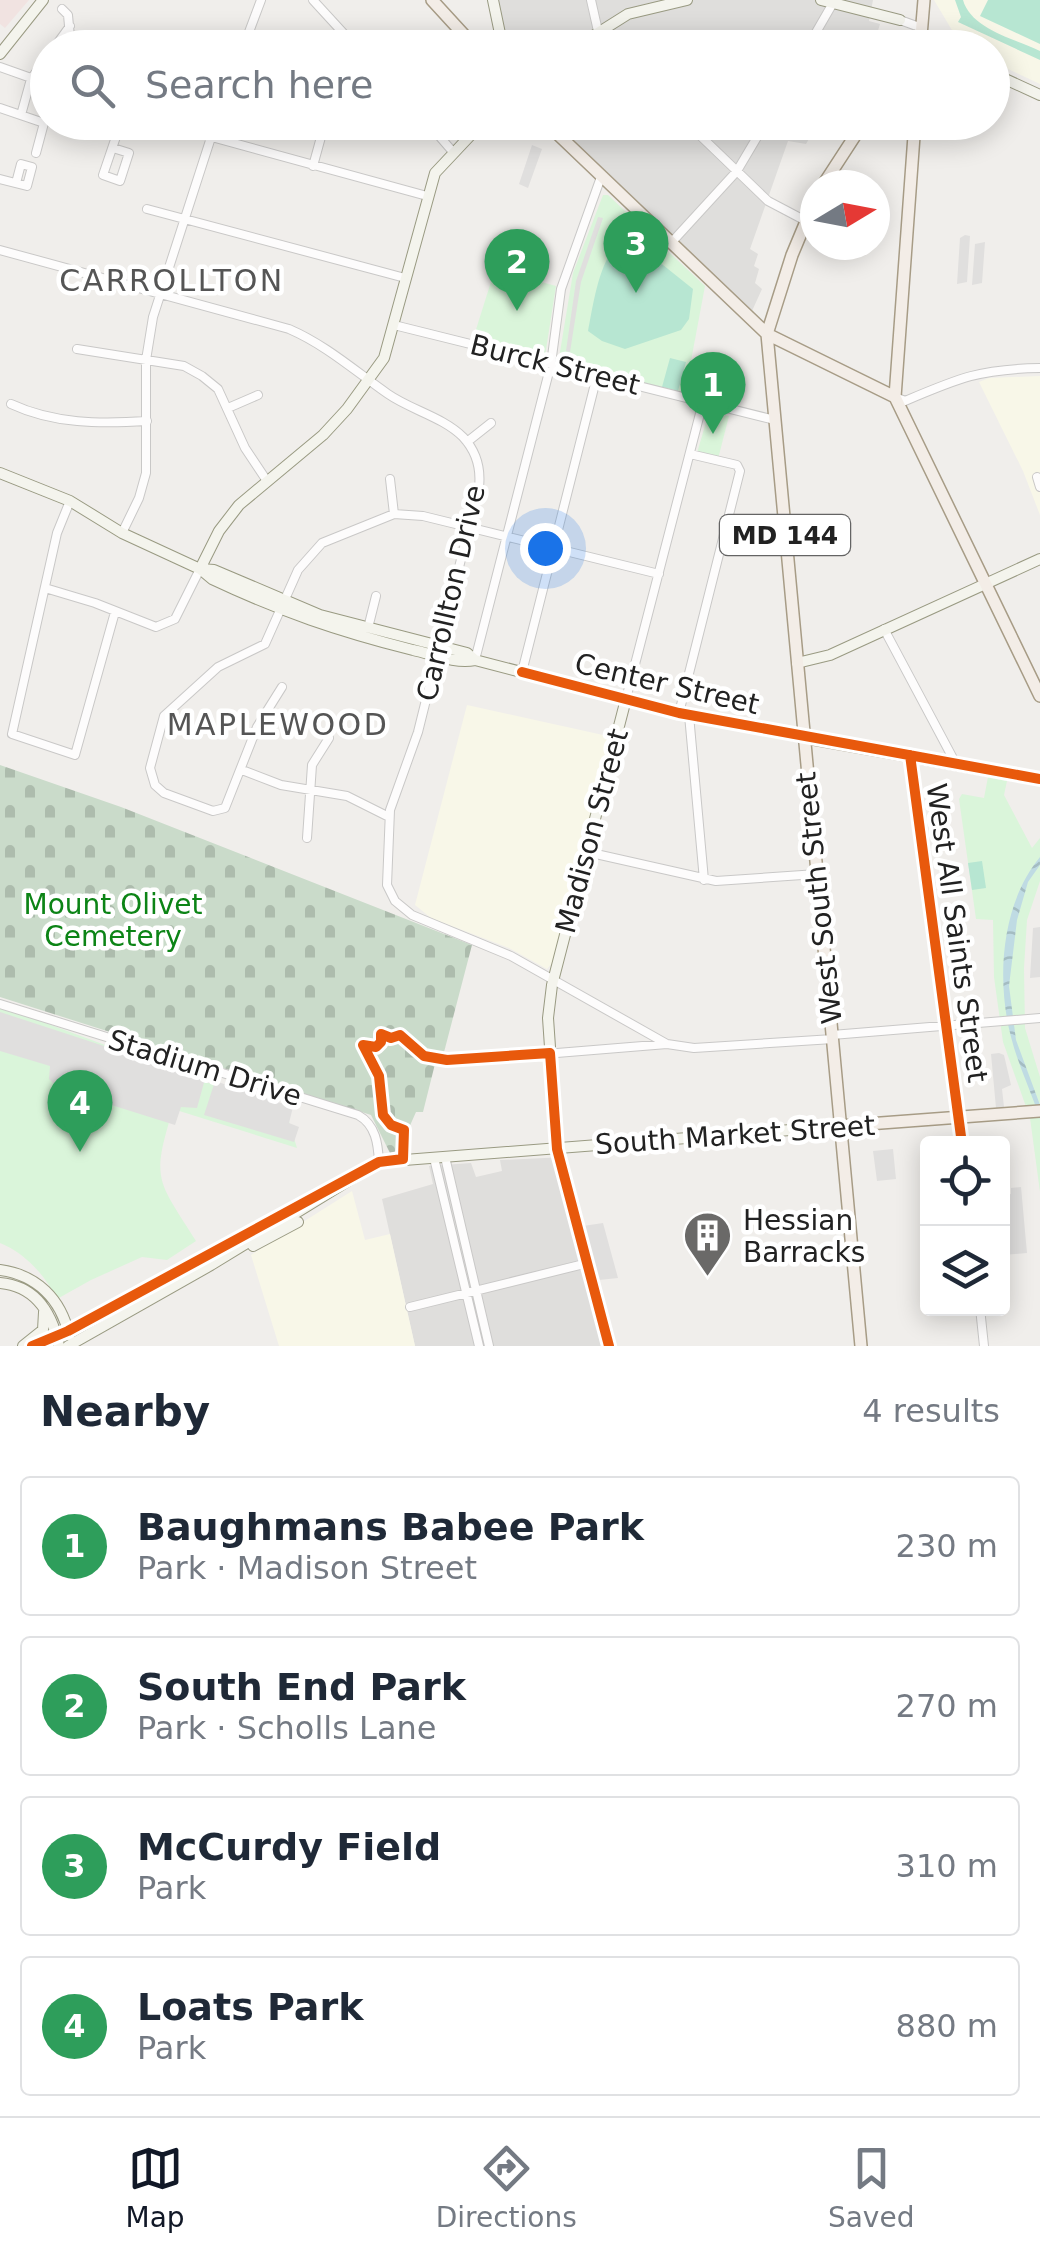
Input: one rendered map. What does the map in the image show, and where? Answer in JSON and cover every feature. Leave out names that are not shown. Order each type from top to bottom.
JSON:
[{"type":"main road","points":[[432,0],[460,30]]},
{"type":"main road","points":[[922,28],[924,0]]},
{"type":"main road","points":[[563,140],[767,334],[895,397]]},
{"type":"main road","points":[[834,170],[853,140]]},
{"type":"main road","points":[[914,140],[895,397],[1040,696]]},
{"type":"main road","name":"West South Street","points":[[800,238],[767,334],[841,1126]]},
{"type":"main road","points":[[803,737],[1040,779]]},
{"type":"main road","name":"South Market Street","points":[[841,1126],[1038,1112]]},
{"type":"main road","name":"MD 144","points":[[841,1126],[861,1346]]},
{"type":"street","points":[[0,54],[43,0]]},
{"type":"street","points":[[250,30],[261,0]]},
{"type":"street","points":[[313,0],[340,30]]},
{"type":"street","points":[[493,0],[499,30]]},
{"type":"street","points":[[592,0],[598,30]]},
{"type":"street","points":[[600,30],[636,12],[683,0]]},
{"type":"street","points":[[815,30],[827,1],[922,28]]},
{"type":"street","points":[[62,9],[70,30]]},
{"type":"street","points":[[67,30],[70,26]]},
{"type":"street","points":[[0,67],[30,79]]},
{"type":"street","points":[[1010,81],[1040,95]]},
{"type":"street","points":[[21,115],[30,83]]},
{"type":"street","points":[[0,108],[30,118]]},
{"type":"street","points":[[36,154],[40,140]]},
{"type":"street","points":[[112,148],[115,140]]},
{"type":"street","points":[[122,533],[146,473],[146,360],[160,293],[210,140]]},
{"type":"street","points":[[218,140],[427,196]]},
{"type":"street","points":[[313,166],[320,140]]},
{"type":"street","points":[[443,140],[454,152]]},
{"type":"street","points":[[44,588],[156,626],[175,619],[229,516],[323,436],[384,358],[435,173],[466,140]]},
{"type":"street","points":[[705,140],[768,201],[800,218]]},
{"type":"street","points":[[671,243],[737,171],[755,140]]},
{"type":"street","points":[[475,660],[551,364],[561,290],[601,177]]},
{"type":"street","points":[[0,179],[16,183]]},
{"type":"street","points":[[147,210],[405,278]]},
{"type":"street","name":"Carrollton Drive","points":[[0,250],[290,329],[319,344],[389,395],[454,430],[467,442],[480,476],[414,749],[394,796],[385,873],[389,891],[404,910],[425,922],[493,947],[553,979]]},
{"type":"street","name":"Burck Street","points":[[394,324],[775,420]]},
{"type":"street","points":[[77,349],[184,366],[202,376],[218,388],[244,448],[267,481]]},
{"type":"street","points":[[895,397],[905,401],[970,374],[1040,368]]},
{"type":"street","points":[[522,672],[597,376]]},
{"type":"street","points":[[228,408],[258,395]]},
{"type":"street","name":"Madison Street","points":[[609,1346],[557,1148],[548,1012],[553,979],[703,402]]},
{"type":"street","points":[[11,404],[29,412],[92,424],[147,421]]},
{"type":"street","points":[[467,442],[491,423]]},
{"type":"street","points":[[690,454],[737,465],[740,471],[684,714],[704,880]]},
{"type":"street","name":"Center Street","points":[[0,473],[70,501],[122,533],[200,568],[212,579],[282,606],[465,662],[475,660],[684,714],[803,737]]},
{"type":"street","points":[[1037,476],[1040,487]]},
{"type":"street","points":[[390,479],[394,514]]},
{"type":"street","points":[[70,501],[57,533],[12,734],[76,755],[115,612]]},
{"type":"street","points":[[282,687],[256,727],[227,805],[217,812],[162,792],[153,783],[150,768],[158,728],[166,712],[218,667],[261,648],[298,570],[329,539],[394,514],[434,518],[659,574]]},
{"type":"street","points":[[796,663],[830,655],[1040,559]]},
{"type":"street","points":[[367,633],[376,596]]},
{"type":"street","points":[[884,629],[956,764]]},
{"type":"street","points":[[307,838],[316,754],[329,738]]},
{"type":"street","name":"West All Saints Street","points":[[910,755],[961,1136]]},
{"type":"street","points":[[242,770],[272,782],[347,796],[389,817]]},
{"type":"street","points":[[587,852],[704,880],[816,874]]},
{"type":"street","points":[[553,979],[667,1044]]},
{"type":"street","name":"Stadium Drive","points":[[0,1004],[358,1115],[374,1131],[379,1162]]},
{"type":"street","points":[[424,1056],[470,1060],[667,1044],[694,1048],[1040,1018]]},
{"type":"street","name":"South Market Street","points":[[70,1346],[379,1162],[841,1126]]},
{"type":"street","points":[[440,1157],[471,1291],[479,1346]]},
{"type":"street","name":"South Market Street","points":[[32,1346],[61,1338],[250,1232],[319,1198]]},
{"type":"street","points":[[211,1265],[298,1222]]},
{"type":"street","points":[[410,1306],[588,1263]]},
{"type":"street","points":[[0,1270],[17,1273],[42,1286],[61,1311],[61,1338]]},
{"type":"street","points":[[0,1283],[22,1287],[43,1306],[70,1346]]},
{"type":"street","points":[[471,1291],[489,1346]]},
{"type":"street","points":[[23,1346],[43,1330],[43,1306]]},
{"type":"street","points":[[981,1316],[984,1346]]},
{"type":"shaded area","points":[[0,0],[29,0],[5,28],[0,24]]},
{"type":"shaded area","points":[[497,0],[873,0],[869,21],[880,24],[878,30],[503,30]]},
{"type":"shaded area","points":[[934,0],[1040,0],[1040,84],[1010,70],[1010,30],[952,30]]},
{"type":"shaded area","points":[[574,140],[808,140],[806,144],[788,141],[750,249],[758,254],[755,283],[762,289],[752,311]]},
{"type":"shaded area","points":[[532,145],[542,149],[528,188],[519,184]]},
{"type":"shaded area","points":[[598,217],[603,218],[581,282],[570,352],[566,351],[576,281]]},
{"type":"shaded area","points":[[970,236],[967,282],[957,284],[960,238]]},
{"type":"shaded area","points":[[985,242],[982,283],[972,285],[975,244]]},
{"type":"shaded area","points":[[1040,376],[1040,515],[979,382],[989,378]]},
{"type":"shaded area","points":[[467,705],[612,737],[553,962],[547,969],[509,948],[431,918],[415,905]]},
{"type":"shaded area","points":[[1040,927],[1040,977],[1030,978],[1033,928]]},
{"type":"shaded area","points":[[0,1012],[205,1079],[197,1108],[181,1107],[175,1125],[67,1091],[68,1085],[49,1079],[50,1066],[0,1051]]},
{"type":"shaded area","points":[[991,1054],[1004,1055],[1011,1085],[1002,1089],[1004,1107],[996,1108]]},
{"type":"shaded area","points":[[215,1081],[293,1107],[289,1123],[299,1127],[294,1142],[204,1115]]},
{"type":"shaded area","points":[[893,1149],[896,1179],[877,1181],[873,1151]]},
{"type":"shaded area","points":[[566,1157],[613,1346],[415,1346],[382,1199],[433,1184],[429,1166],[471,1163],[476,1177],[502,1171],[500,1160]]},
{"type":"shaded area","points":[[1021,1187],[1027,1253],[1010,1254],[1011,1188]]},
{"type":"shaded area","points":[[352,1191],[365,1240],[390,1234],[415,1346],[279,1346],[251,1255]]},
{"type":"shaded area","points":[[603,1223],[618,1278],[599,1280],[583,1226]]},
{"type":"green space","points":[[955,0],[963,0],[975,19],[992,30],[975,30],[958,22],[961,17]]},
{"type":"green space","points":[[988,0],[1040,0],[1040,44],[980,16]]},
{"type":"green space","points":[[1010,38],[1040,51],[1040,60],[1010,46]]},
{"type":"green space","points":[[603,195],[608,195],[705,286],[685,393],[564,363],[559,358],[573,273]]},
{"type":"green space","points":[[624,242],[648,253],[693,289],[689,319],[681,330],[625,349],[588,331],[603,267]]},
{"type":"green space","points":[[495,269],[556,286],[545,356],[473,339]]},
{"type":"green space","points":[[670,358],[686,362],[678,391],[662,387]]},
{"type":"green space","points":[[709,412],[729,416],[718,459],[697,453]]},
{"type":"green space","name":"Mount Olivet Cemetery","points":[[0,765],[121,807],[472,945],[443,1056],[437,1056],[423,1112],[416,1112],[408,1130],[409,1147],[390,1153],[371,1115],[0,997]]},
{"type":"green space","points":[[988,777],[1007,781],[1004,795],[1032,848],[1040,838],[1040,881],[1027,920],[1024,968],[1025,1028],[1040,1077],[1040,1192],[1030,1118],[1003,1042],[994,977],[993,920],[976,919],[959,799],[962,794],[984,798]]},
{"type":"green space","points":[[982,861],[986,888],[972,890],[968,863]]},
{"type":"green space","points":[[0,1006],[202,1081],[284,1105],[297,1148],[173,1109],[162,1151],[162,1179],[196,1241],[167,1260],[142,1257],[57,1299],[33,1266],[0,1243]]},
{"type":"water","points":[[1040,857],[1017,920],[1009,986],[1016,1040],[1040,1105],[1040,1119],[1011,1037],[1003,967],[1017,897]]},
{"type":"cycle path","points":[[522,672],[679,713],[1040,779]]},
{"type":"cycle path","points":[[910,755],[961,1136]]},
{"type":"cycle path","points":[[32,1346],[68,1331],[379,1162],[403,1159],[404,1130],[391,1125],[383,1115],[379,1076],[363,1045],[376,1047],[381,1034],[391,1038],[400,1035],[424,1056],[447,1060],[550,1053],[557,1149],[609,1346]]},
{"type":"place","name":"McCurdy Field","points":[[636,293]]},
{"type":"place","name":"South End Park","points":[[517,311]]},
{"type":"place","name":"Baughmans Babee Park","points":[[713,434]]},
{"type":"place","name":"Loats Park","points":[[80,1152]]},
{"type":"place","name":"Hessian Barracks","points":[[708,1278]]},
{"type":"district","name":"CARROLLTON","points":[[172,280]]},
{"type":"district","name":"MAPLEWOOD","points":[[278,724]]}]
